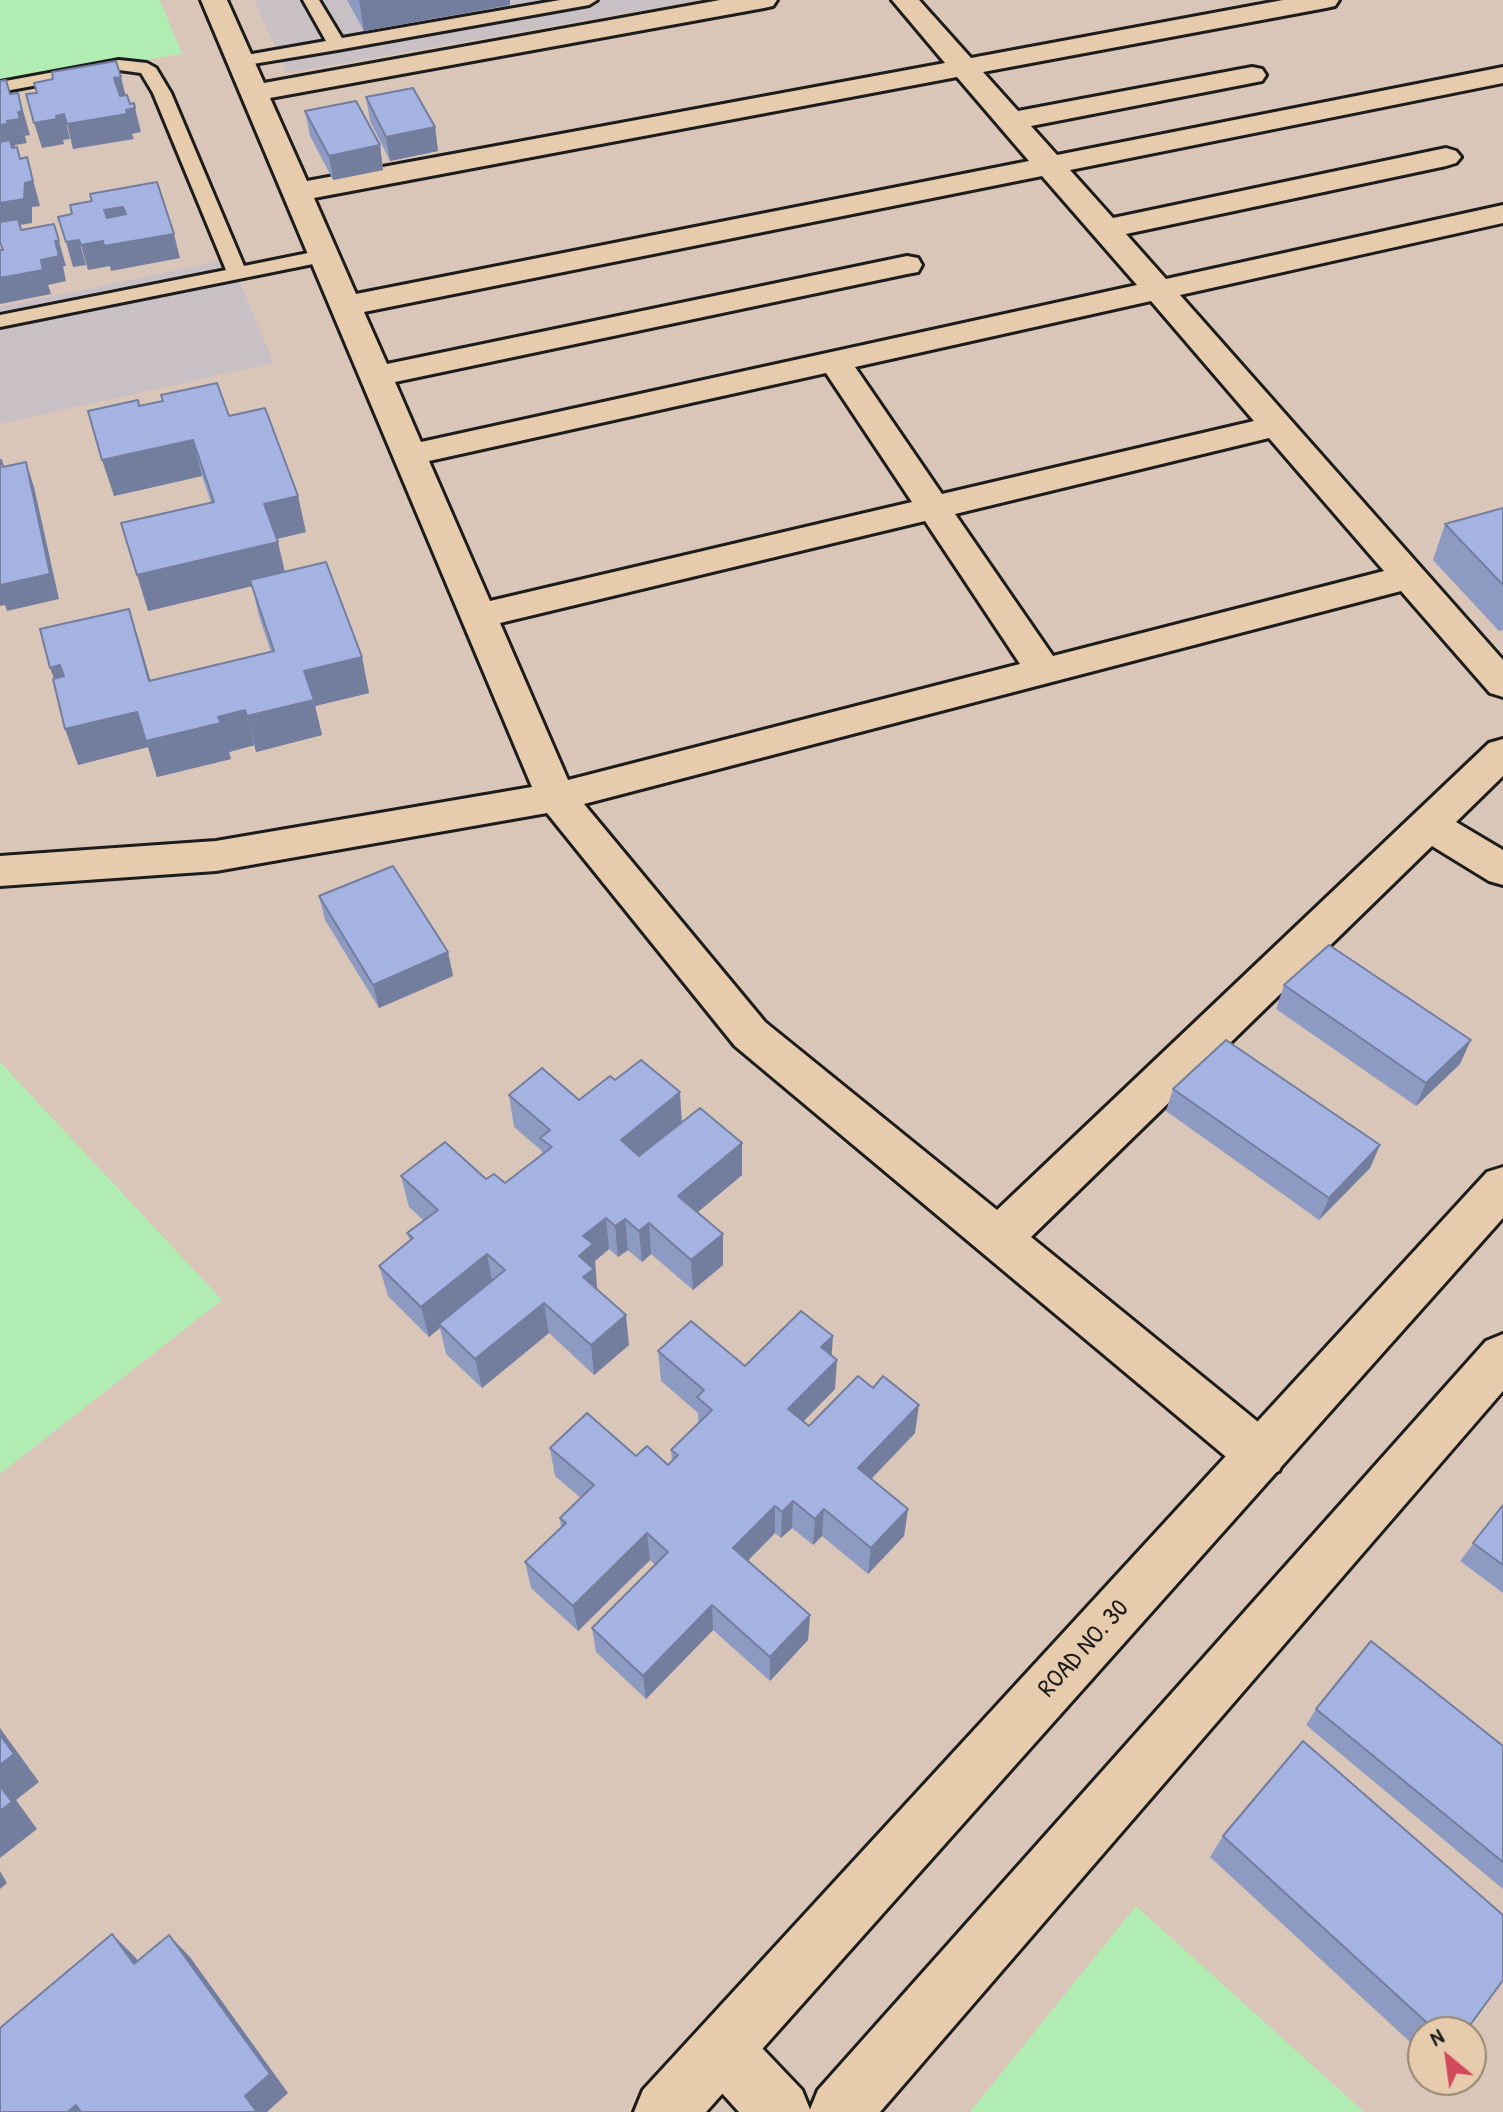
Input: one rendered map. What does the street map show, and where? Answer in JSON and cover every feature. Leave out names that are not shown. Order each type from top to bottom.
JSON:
[{"type":"street","points":[[214,0],[556,797],[750,1034],[1261,1455]]},
{"type":"street","points":[[254,93],[764,0]]},
{"type":"street","points":[[905,0],[1503,684]]},
{"type":"street","points":[[296,192],[1326,0]]},
{"type":"street","points":[[1010,121],[1252,75]]},
{"type":"street","points":[[344,306],[1503,75]]},
{"type":"street","points":[[1105,229],[1446,157]]},
{"type":"street","points":[[410,455],[1503,214]]},
{"type":"street","points":[[374,377],[907,265]]},
{"type":"street","points":[[835,362],[1044,671]]},
{"type":"street","points":[[478,616],[1277,426]]},
{"type":"street","points":[[2,863],[216,856],[556,797],[1409,577]]},
{"type":"street","points":[[999,1238],[1503,753]]},
{"type":"street","points":[[1428,824],[1503,870]]},
{"type":"street","name":"ROAD NO. 30","points":[[665,2112],[1503,1186]]},
{"type":"street","points":[[840,2112],[1503,1356]]},
{"type":"street","points":[[722,2049],[780,2112]]},
{"type":"lane","points":[[311,0],[337,45]]},
{"type":"lane","points":[[241,61],[589,0]]},
{"type":"lane","points":[[0,87],[119,65],[147,68],[162,93],[237,273]]},
{"type":"lane","points":[[0,321],[323,256]]},
{"type":"shaded area","points":[[254,0],[700,0],[287,73]]},
{"type":"shaded area","points":[[230,259],[274,363],[0,424],[0,307]]},
{"type":"green space","points":[[0,0],[160,0],[182,54],[0,84]]},
{"type":"green space","points":[[0,1062],[222,1300],[0,1474]]},
{"type":"green space","points":[[1136,1906],[1364,2112],[970,2112]]},
{"type":"building","points":[[116,61],[121,77],[114,78],[120,96],[127,95],[135,108],[126,110],[127,114],[67,124],[64,114],[56,116],[57,119],[34,123],[26,94],[37,93],[34,83],[53,79],[52,72]]},
{"type":"building","points":[[6,80],[10,94],[18,93],[22,111],[18,112],[20,119],[0,125],[0,81]]},
{"type":"building","points":[[413,88],[435,127],[386,137],[366,97]]},
{"type":"building","points":[[356,101],[380,145],[329,156],[305,111]]},
{"type":"building","points":[[10,140],[12,148],[17,147],[20,159],[27,157],[33,181],[25,183],[24,199],[0,203],[0,142]]},
{"type":"building","points":[[157,182],[174,234],[104,246],[103,241],[81,245],[79,240],[66,242],[58,217],[72,214],[70,205],[92,201],[90,194]],"holes":[[[123,207],[126,214],[107,218],[104,210]]]},
{"type":"building","points":[[18,219],[21,230],[54,224],[59,256],[41,260],[43,270],[0,278],[0,250],[3,250],[0,222]]},
{"type":"building","points":[[217,383],[229,416],[265,408],[298,496],[264,504],[278,542],[137,575],[121,523],[214,502],[193,440],[102,460],[88,411],[138,400],[139,406],[163,401],[161,395]]},
{"type":"building","points":[[0,461],[3,467],[26,462],[50,574],[0,585]]},
{"type":"building","points":[[1503,508],[1503,585],[1445,524]]},
{"type":"building","points":[[326,562],[362,657],[304,671],[314,700],[247,716],[245,710],[218,717],[221,723],[146,741],[137,712],[65,729],[53,679],[64,676],[60,665],[50,668],[40,629],[129,609],[149,681],[274,651],[250,580]]},
{"type":"building","points":[[393,866],[448,952],[373,985],[319,896]]},
{"type":"building","points":[[1329,945],[1471,1040],[1426,1083],[1284,985]]},
{"type":"building","points":[[1226,1040],[1380,1145],[1329,1198],[1173,1089]]},
{"type":"building","points":[[641,1060],[680,1092],[621,1140],[639,1156],[700,1108],[742,1143],[678,1196],[723,1234],[691,1260],[649,1223],[639,1231],[625,1219],[615,1226],[606,1218],[583,1236],[593,1244],[579,1256],[594,1269],[583,1277],[626,1315],[591,1345],[544,1303],[475,1359],[439,1324],[505,1270],[487,1254],[421,1307],[379,1266],[413,1238],[407,1233],[438,1210],[401,1176],[445,1142],[486,1179],[494,1174],[505,1183],[552,1147],[540,1138],[550,1130],[509,1095],[542,1068],[579,1100],[610,1076],[615,1080]]},
{"type":"building","points":[[801,1311],[833,1336],[821,1347],[837,1360],[788,1409],[809,1426],[858,1376],[873,1388],[883,1376],[919,1405],[858,1468],[908,1509],[871,1548],[824,1509],[815,1519],[793,1501],[782,1512],[775,1506],[733,1548],[810,1615],[770,1657],[712,1605],[643,1676],[592,1628],[668,1552],[647,1533],[573,1606],[525,1562],[566,1523],[560,1518],[594,1485],[550,1448],[587,1413],[636,1456],[647,1446],[668,1465],[678,1455],[671,1450],[712,1410],[697,1397],[704,1390],[658,1351],[691,1321],[745,1366]]},
{"type":"building","points":[[1503,1505],[1503,1565],[1473,1543]]},
{"type":"building","points":[[1371,1641],[1503,1746],[1503,1862],[1316,1709]]},
{"type":"building","points":[[0,1735],[14,1754],[0,1765]]},
{"type":"building","points":[[1303,1741],[1503,1915],[1503,1980],[1477,2016],[1420,2016],[1223,1836]]},
{"type":"building","points":[[0,1786],[12,1802],[0,1811]]},
{"type":"building","points":[[112,1934],[134,1964],[169,1935],[270,2074],[245,2096],[257,2112],[81,2112],[76,2105],[68,2112],[0,2112],[0,2028]]}]
